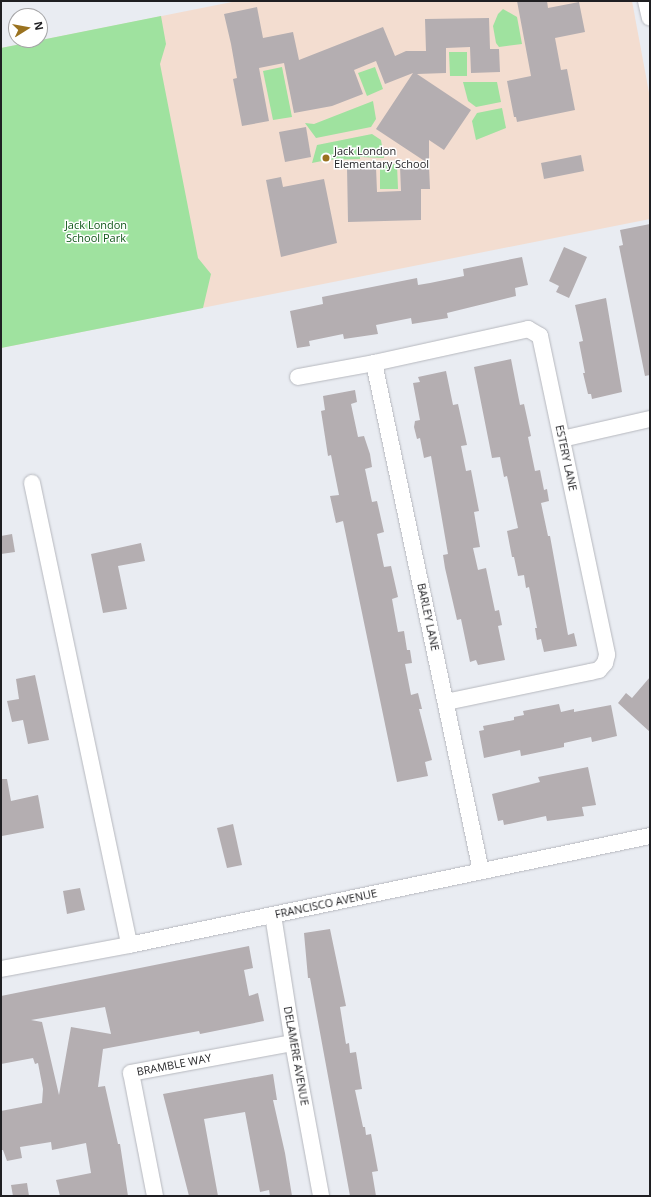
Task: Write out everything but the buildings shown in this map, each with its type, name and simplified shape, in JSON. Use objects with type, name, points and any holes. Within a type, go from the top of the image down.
[{"type":"street","points":[[646,1],[650,18]]},
{"type":"street","name":"ESTERY LANE","points":[[298,378],[374,364],[528,329],[535,331],[540,336],[607,655],[605,663],[599,670],[446,702]]},
{"type":"street","name":"BARLEY LANE","points":[[374,364],[482,871]]},
{"type":"street","points":[[562,438],[650,419]]},
{"type":"street","points":[[32,483],[129,945]]},
{"type":"street","name":"FRANCISCO AVENUE","points":[[1,969],[129,945],[650,836]]},
{"type":"street","name":"DELAMERE AVENUE","points":[[273,915],[293,1043],[321,1196]]},
{"type":"street","name":"BRAMBLE WAY","points":[[155,1196],[131,1073],[293,1043]]},
{"type":"shaded area","name":"Jack London Elementary School","points":[[237,1],[632,1],[650,98],[650,219],[1,348],[1,48],[8,47],[8,48],[48,48],[48,39]]},
{"type":"green space","points":[[503,9],[517,17],[522,44],[499,47],[496,43],[493,26],[498,14]]},
{"type":"green space","name":"Jack London School Park","points":[[161,16],[166,44],[160,64],[198,258],[211,274],[203,308],[1,348],[1,48],[8,47],[8,48],[48,48],[48,39]]},
{"type":"green space","points":[[449,52],[467,52],[467,76],[450,76]]},
{"type":"green space","points":[[282,67],[292,117],[273,120],[263,71]]},
{"type":"green space","points":[[375,67],[383,89],[367,96],[358,73]]},
{"type":"green space","points":[[463,82],[497,82],[501,102],[476,107],[468,101]]},
{"type":"green space","points":[[373,101],[376,119],[371,127],[316,138],[305,123],[314,124]]},
{"type":"green space","points":[[502,108],[506,128],[476,140],[472,121],[477,113]]},
{"type":"green space","points":[[372,134],[381,140],[384,158],[360,157],[360,159],[327,160],[312,163],[317,145]]},
{"type":"green space","points":[[397,164],[398,189],[380,189],[380,165]]},
{"type":"place","name":"Jack London Elementary School","points":[[326,158]]}]
